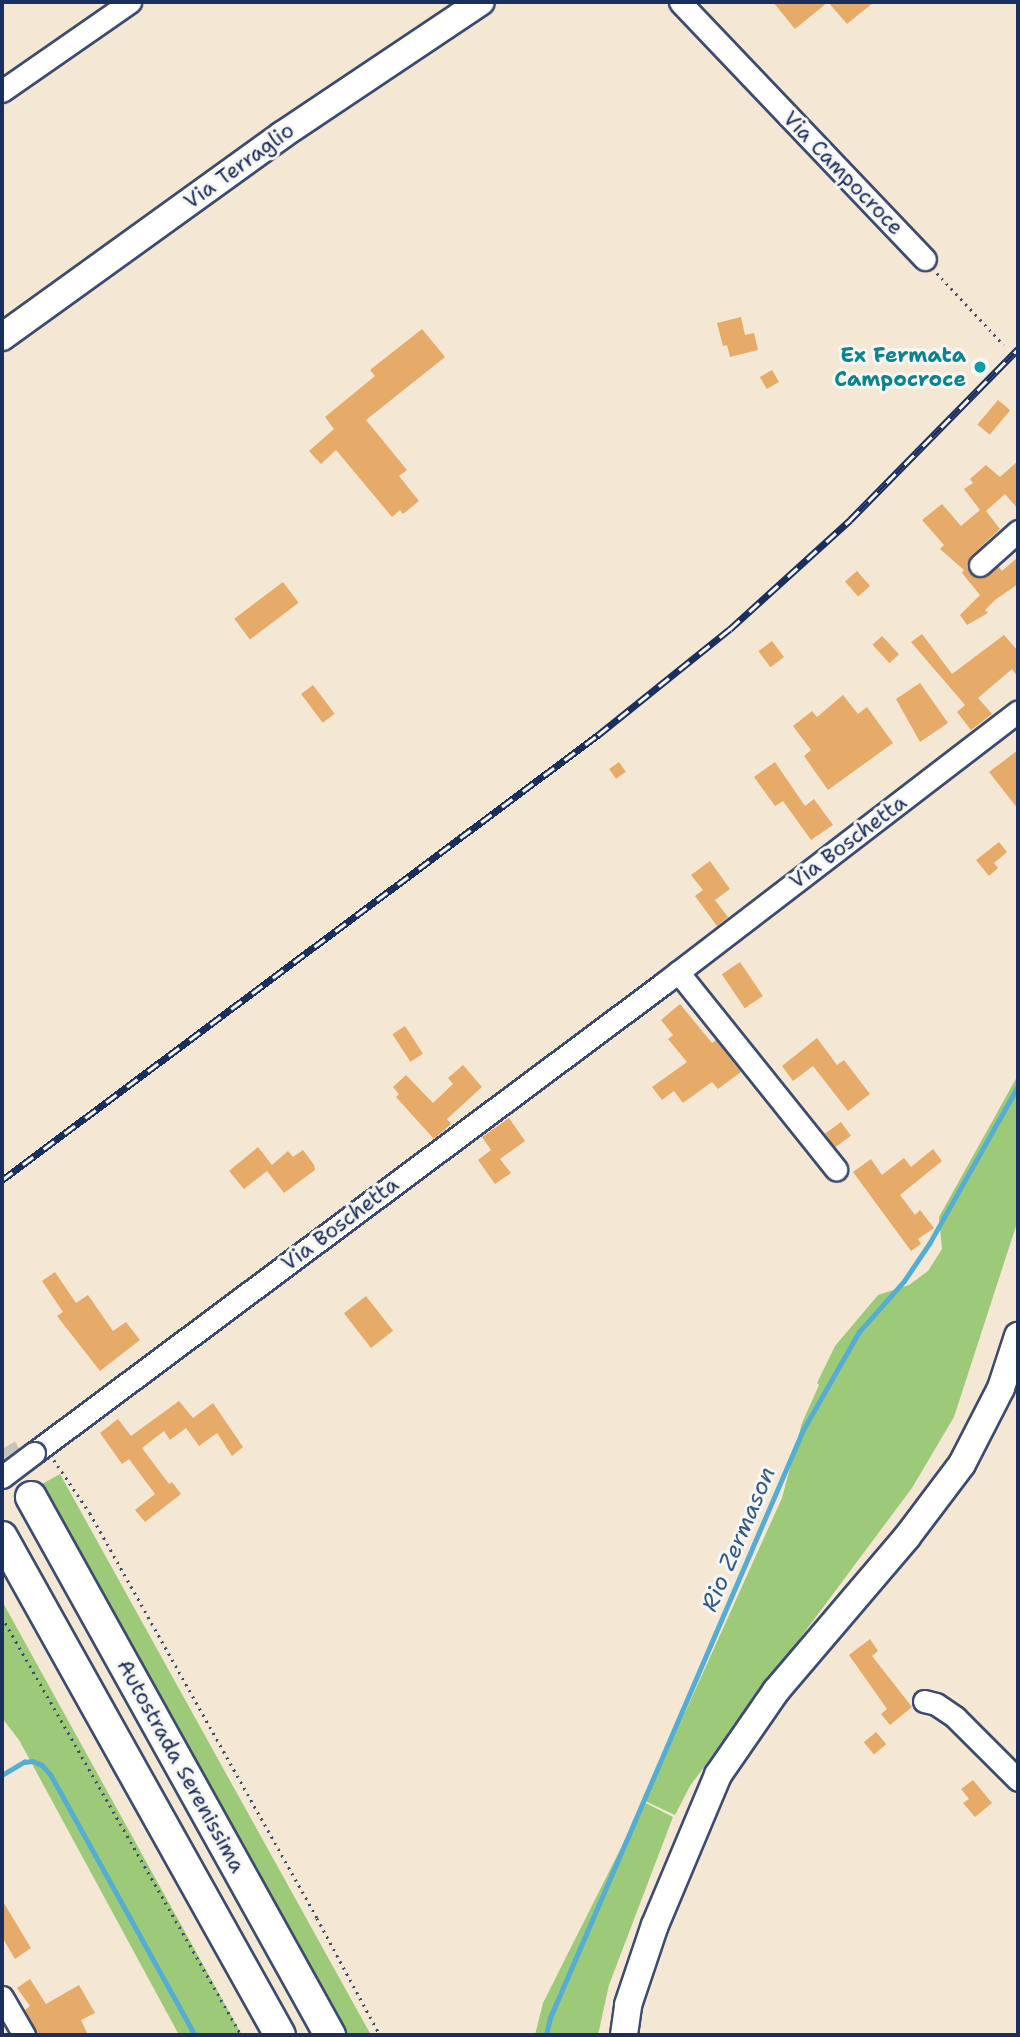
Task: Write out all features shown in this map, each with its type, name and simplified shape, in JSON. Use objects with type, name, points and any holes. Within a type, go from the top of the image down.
[{"type":"highway","name":"Autostrada Serenissima","points":[[31,1497],[330,2035]]},
{"type":"highway","points":[[2,1537],[281,2035]]},
{"type":"main road","name":"Via Terraglio","points":[[2,337],[282,135],[481,2]]},
{"type":"main road","points":[[624,2035],[628,2005],[655,1925],[718,1775],[776,1690],[907,1537],[962,1464],[1001,1388],[1018,1336]]},
{"type":"street","points":[[2,91],[130,2]]},
{"type":"street","name":"Via Campocroce","points":[[680,2],[925,259]]},
{"type":"street","points":[[979,565],[1018,531]]},
{"type":"street","name":"Via Boschetta","points":[[2,1477],[678,972],[1018,711]]},
{"type":"street","points":[[678,972],[836,1168]]},
{"type":"street","points":[[924,1702],[936,1704],[955,1717],[1018,1780]]},
{"type":"street","points":[[2,1997],[24,2035]]},
{"type":"path","points":[[925,259],[1003,345]]},
{"type":"path","points":[[39,1449],[90,1513],[380,2035]]},
{"type":"path","points":[[2,1617],[241,2035]]},
{"type":"green space","points":[[1018,1075],[1018,1220],[954,1417],[912,1488],[690,1786],[675,1815],[645,1801],[782,1498],[802,1423],[835,1346],[878,1295],[909,1285],[928,1271],[942,1249],[939,1217]]},
{"type":"green space","points":[[60,1474],[371,2035],[346,2035],[41,1485]]},
{"type":"green space","points":[[2,1601],[242,2035],[179,2035],[19,1740],[2,1718]]},
{"type":"green space","points":[[644,1802],[673,1817],[609,1985],[598,2035],[535,2035],[543,2003]]},
{"type":"building","points":[[773,2],[828,2],[795,29]]},
{"type":"building","points":[[828,2],[874,2],[847,24]]},
{"type":"building","points":[[741,317],[745,335],[754,333],[758,350],[730,357],[727,345],[723,346],[717,323]]},
{"type":"building","points":[[422,329],[445,357],[366,420],[407,470],[399,476],[419,501],[403,514],[400,510],[392,517],[336,450],[321,464],[309,451],[334,429],[325,417],[375,376],[370,370]]},
{"type":"building","points":[[772,370],[779,382],[767,389],[760,377]]},
{"type":"building","points":[[998,400],[1010,410],[990,435],[977,425]]},
{"type":"building","points":[[1018,461],[1018,509],[1005,494],[986,511],[1000,529],[971,556],[967,567],[971,574],[982,578],[998,566],[1002,571],[1018,557],[1018,584],[995,600],[985,610],[988,613],[967,625],[960,615],[980,595],[962,573],[964,570],[940,549],[944,545],[922,520],[942,504],[961,526],[980,510],[964,489],[973,483],[970,479],[986,465],[1000,477]]},
{"type":"building","points":[[857,571],[870,586],[858,597],[845,581]]},
{"type":"building","points":[[283,582],[299,603],[250,639],[234,619]]},
{"type":"building","points":[[922,634],[952,674],[1004,635],[1018,651],[1018,677],[1012,669],[978,698],[992,714],[971,730],[957,712],[965,705],[911,642]]},
{"type":"building","points":[[882,636],[899,654],[890,663],[872,645]]},
{"type":"building","points":[[772,641],[784,657],[770,667],[758,651]]},
{"type":"building","points":[[920,683],[948,723],[920,742],[896,699]]},
{"type":"building","points":[[313,685],[335,714],[323,723],[301,694]]},
{"type":"building","points":[[843,695],[858,714],[867,707],[893,743],[828,790],[804,756],[811,750],[793,726],[812,711],[817,717]]},
{"type":"building","points":[[1018,750],[1018,809],[989,772]]},
{"type":"building","points":[[619,762],[626,772],[616,779],[609,769]]},
{"type":"building","points":[[775,762],[805,806],[814,799],[833,825],[811,840],[783,801],[775,806],[754,777]]},
{"type":"building","points":[[999,842],[1007,852],[994,863],[998,868],[989,876],[976,860]]},
{"type":"building","points":[[710,861],[730,889],[715,900],[728,917],[717,926],[695,896],[703,890],[691,875]]},
{"type":"building","points":[[740,962],[763,996],[745,1008],[722,974]]},
{"type":"building","points":[[680,1004],[712,1043],[716,1040],[741,1072],[718,1089],[712,1082],[683,1103],[674,1091],[662,1100],[652,1087],[687,1062],[668,1039],[673,1035],[661,1020]]},
{"type":"building","points":[[405,1026],[423,1054],[410,1062],[392,1034]]},
{"type":"building","points":[[817,1038],[837,1065],[844,1060],[870,1094],[848,1111],[813,1066],[793,1081],[782,1066]]},
{"type":"building","points":[[463,1065],[482,1087],[447,1119],[451,1124],[434,1139],[396,1097],[399,1094],[393,1087],[406,1075],[433,1103],[453,1084],[448,1078]]},
{"type":"building","points":[[509,1118],[525,1141],[500,1159],[511,1173],[495,1184],[478,1160],[491,1150],[482,1137]]},
{"type":"building","points":[[841,1122],[851,1136],[835,1148],[825,1134]]},
{"type":"building","points":[[258,1147],[272,1165],[288,1151],[293,1157],[303,1150],[315,1170],[284,1193],[267,1171],[244,1189],[229,1171]]},
{"type":"building","points":[[933,1149],[942,1161],[900,1195],[915,1215],[920,1210],[934,1228],[918,1239],[921,1244],[911,1251],[853,1172],[871,1159],[882,1175],[904,1158],[911,1167]]},
{"type":"building","points":[[55,1272],[76,1303],[88,1295],[113,1331],[126,1322],[140,1340],[100,1371],[57,1316],[63,1312],[42,1281]]},
{"type":"building","points":[[366,1296],[393,1331],[371,1348],[344,1313]]},
{"type":"building","points":[[179,1401],[193,1418],[213,1403],[243,1447],[232,1456],[217,1433],[199,1446],[186,1428],[170,1440],[164,1431],[142,1448],[169,1484],[172,1482],[181,1494],[145,1522],[135,1510],[155,1494],[129,1459],[122,1464],[100,1433],[118,1419],[131,1436]]},
{"type":"building","points":[[870,1639],[878,1651],[872,1656],[912,1707],[890,1725],[881,1714],[887,1709],[849,1655]]},
{"type":"building","points":[[876,1732],[886,1744],[874,1755],[864,1742]]},
{"type":"building","points":[[973,1780],[992,1803],[975,1817],[963,1803],[969,1799],[961,1789]]},
{"type":"building","points":[[2,1900],[31,1948],[15,1959],[2,1937]]},
{"type":"building","points":[[30,1979],[46,2004],[79,1985],[95,2013],[81,2020],[88,2035],[37,2035],[25,2010],[30,2006],[17,1988]]},
{"type":"waterway","name":"Rio Zermason","points":[[546,2035],[550,2018],[803,1430],[859,1332],[904,1281],[929,1244],[1018,1086]]},
{"type":"waterway","points":[[2,1775],[24,1762],[33,1761],[42,1765],[51,1775],[195,2035]]},
{"type":"tunnel","points":[[2,1449],[31,1497]]},
{"type":"railway","points":[[2,1180],[598,735],[730,629],[850,520],[1018,349]]},
{"type":"place","name":"Ex Fermata Campocroce","points":[[980,367]]}]
